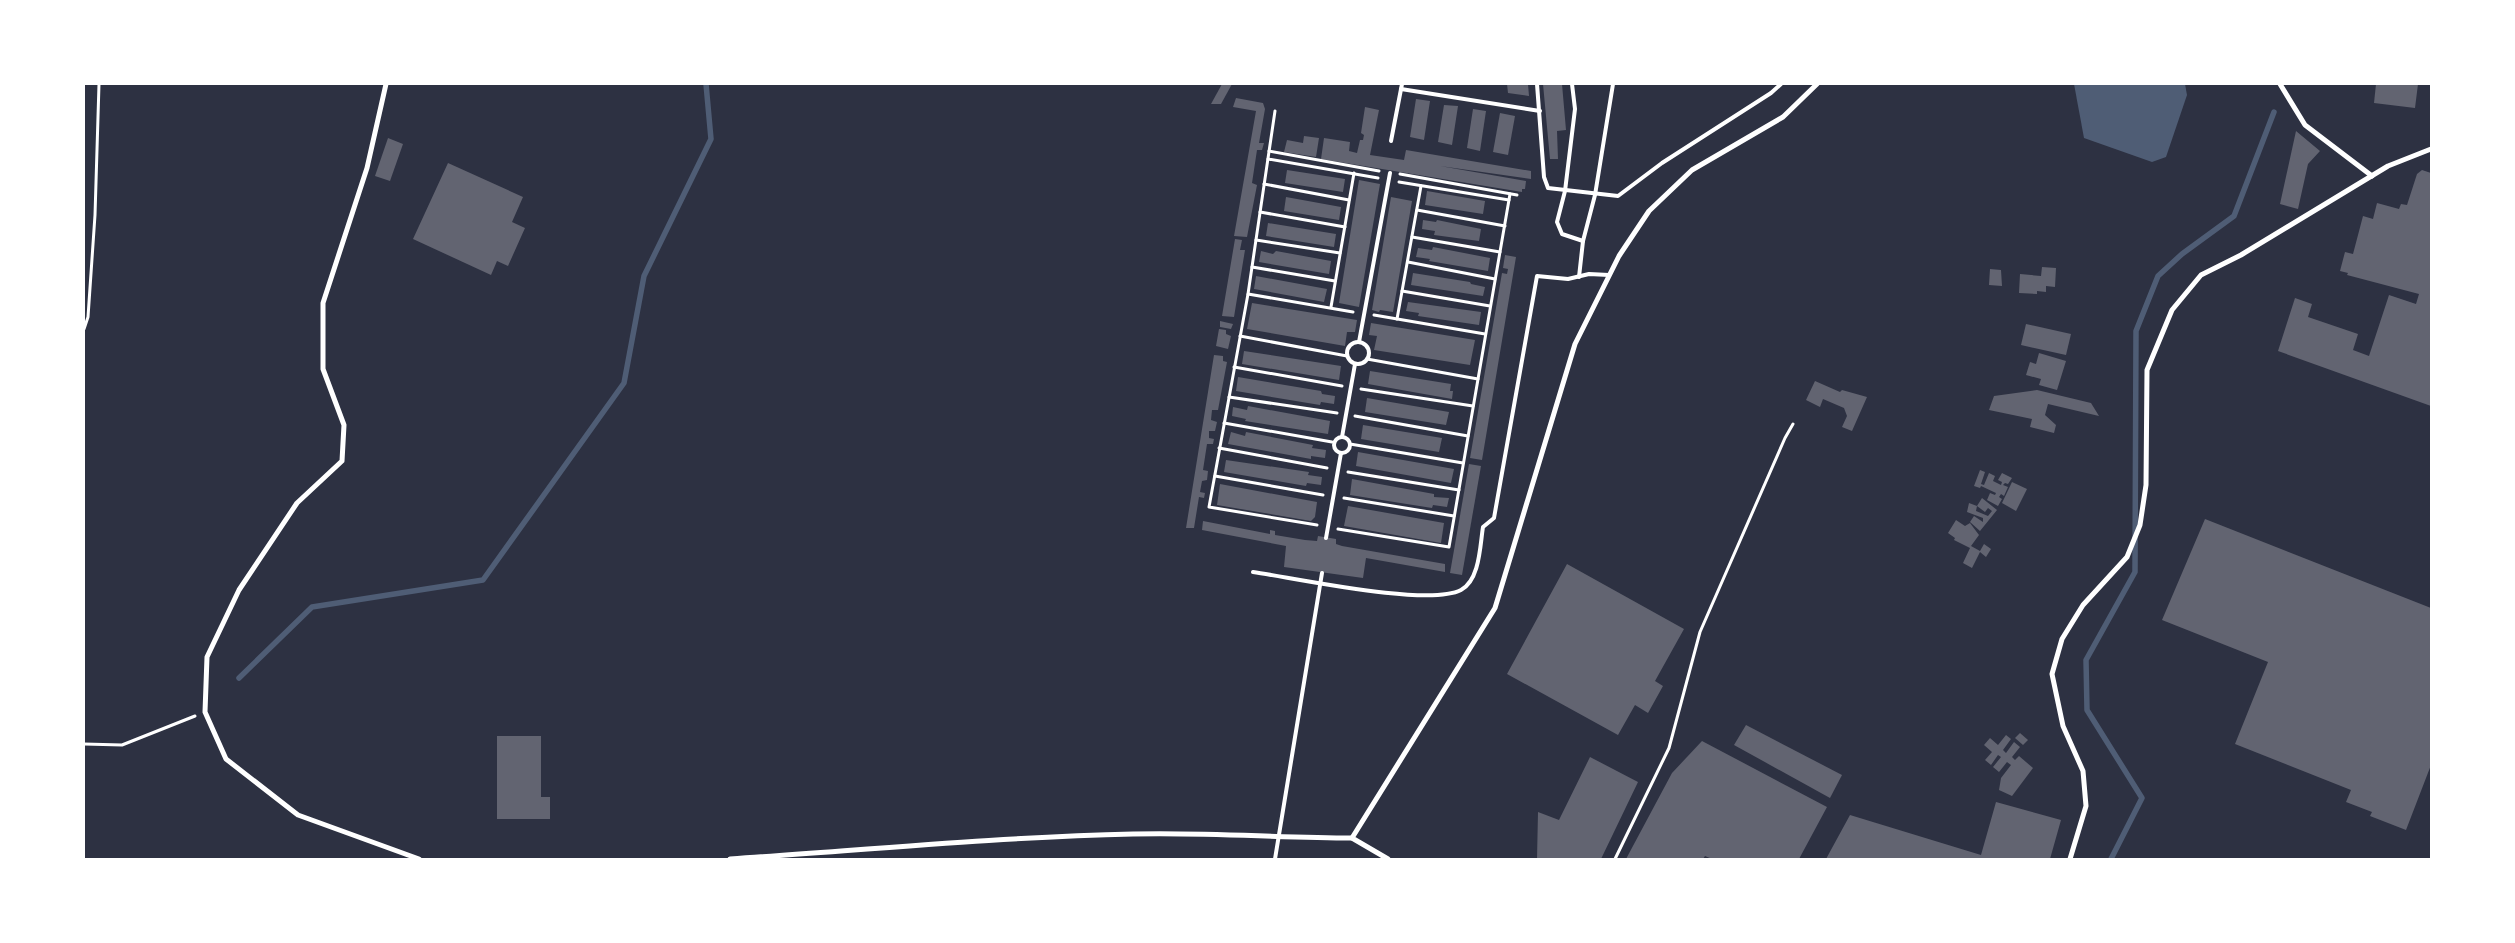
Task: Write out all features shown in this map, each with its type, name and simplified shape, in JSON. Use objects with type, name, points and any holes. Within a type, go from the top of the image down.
[{"type":"street","points":[[386,84],[367,168],[323,303],[323,369],[344,425],[342,461],[297,503],[240,590],[207,657],[205,712],[226,759],[298,815],[419,859]]},
{"type":"street","points":[[1352,838],[1495,608],[1575,344],[1619,256],[1649,211],[1692,170],[1783,118],[1817,84]]},
{"type":"street","points":[[2280,84],[2305,125],[2372,176]]},
{"type":"street","points":[[2070,859],[2086,806],[2083,771],[2063,726],[2052,674],[2062,638],[2083,605],[2127,557],[2140,525],[2146,485],[2147,370],[2172,310],[2201,275],[2241,255],[2388,166],[2431,149]]},
{"type":"street","points":[[730,859],[1034,838],[1217,833],[1278,838],[1352,838],[1388,859]]},
{"type":"lane","points":[[1537,84],[1544,177],[1548,188],[1595,195],[1618,196],[1662,163],[1771,93],[1780,84]]},
{"type":"lane","points":[[1572,84],[1575,109],[1565,191],[1557,222],[1562,234],[1583,241]]},
{"type":"lane","points":[[1579,277],[1583,241],[1595,195],[1613,84]]},
{"type":"lane","points":[[1391,141],[1401,86],[1540,111]]},
{"type":"lane","points":[[1359,342],[1390,173]]},
{"type":"lane","points":[[1253,572],[1389,594],[1439,594],[1462,590],[1474,575],[1483,527],[1494,518],[1537,276],[1568,279],[1609,275]]},
{"type":"lane","points":[[1355,364],[1347,356],[1349,346],[1359,342]]},
{"type":"lane","points":[[1355,364],[1362,363],[1367,359],[1368,348],[1359,342]]},
{"type":"lane","points":[[1341,453],[1335,449],[1334,442],[1342,437],[1355,364]]},
{"type":"lane","points":[[1341,453],[1346,451],[1350,444],[1347,439],[1342,437]]},
{"type":"lane","points":[[1326,538],[1341,453]]},
{"type":"lane","points":[[1275,859],[1322,572]]},
{"type":"path","points":[[84,329],[88,317],[95,215],[99,84]]},
{"type":"path","points":[[1208,507],[1252,267],[1275,111]]},
{"type":"path","points":[[1331,308],[1354,173]]},
{"type":"path","points":[[1264,184],[1349,200]]},
{"type":"path","points":[[1397,319],[1421,186]]},
{"type":"path","points":[[1449,547],[1510,194]]},
{"type":"path","points":[[1417,210],[1505,226]]},
{"type":"path","points":[[1260,212],[1344,227]]},
{"type":"path","points":[[1412,237],[1500,252]]},
{"type":"path","points":[[1256,240],[1340,253]]},
{"type":"path","points":[[1408,262],[1495,279]]},
{"type":"path","points":[[1252,267],[1336,281]]},
{"type":"path","points":[[1402,291],[1490,306]]},
{"type":"path","points":[[1240,336],[1347,356]]},
{"type":"path","points":[[1367,359],[1478,378]]},
{"type":"path","points":[[1224,423],[1334,442]]},
{"type":"path","points":[[1615,859],[1669,748],[1700,632],[1785,438],[1793,424]]},
{"type":"path","points":[[1350,444],[1464,463]]},
{"type":"path","points":[[84,744],[122,745],[205,712]]},
{"type":"water","points":[[2074,84],[2185,84],[2187,95],[2166,157],[2152,162],[2084,138]]},
{"type":"building","points":[[1222,84],[1232,84],[1221,104],[1211,104]]},
{"type":"building","points":[[1507,84],[1528,84],[1529,96],[1508,93]]},
{"type":"building","points":[[1543,84],[1562,84],[1566,130],[1557,131],[1558,159],[1550,159]]},
{"type":"building","points":[[2376,84],[2418,84],[2415,108],[2374,103]]},
{"type":"building","points":[[1236,98],[1263,103],[1265,109],[1259,143],[1264,143],[1262,150],[1257,150],[1252,183],[1257,185],[1247,237],[1234,236],[1256,111],[1233,107]]},
{"type":"building","points":[[1416,99],[1430,101],[1424,140],[1410,137]]},
{"type":"building","points":[[1444,105],[1458,106],[1452,145],[1438,142]]},
{"type":"building","points":[[1365,107],[1379,110],[1370,155],[1404,160],[1406,150],[1531,171],[1531,179],[1440,166],[1526,181],[1525,189],[1522,189],[1522,192],[1321,159],[1324,138],[1350,142],[1349,151],[1357,153],[1360,140],[1363,140],[1364,135],[1361,133]]},
{"type":"building","points":[[1473,109],[1486,111],[1480,151],[1467,148]]},
{"type":"building","points":[[1500,113],[1515,116],[1508,155],[1493,152]]},
{"type":"building","points":[[2296,131],[2320,151],[2308,164],[2298,209],[2280,204]]},
{"type":"building","points":[[1304,136],[1319,138],[1316,157],[1284,152],[1287,140],[1303,143]]},
{"type":"building","points":[[388,138],[403,144],[390,181],[375,176]]},
{"type":"building","points":[[448,163],[523,197],[512,222],[525,228],[508,266],[497,261],[491,275],[413,239]]},
{"type":"building","points":[[1287,170],[1345,179],[1343,192],[1285,183]]},
{"type":"building","points":[[2422,170],[2431,173],[2431,406],[2278,351],[2295,298],[2312,304],[2308,317],[2358,334],[2353,350],[2369,356],[2389,295],[2416,304],[2419,294],[2347,275],[2348,273],[2340,271],[2345,252],[2353,254],[2363,216],[2373,219],[2377,203],[2399,209],[2401,204],[2407,205],[2417,174]]},
{"type":"building","points":[[1359,180],[1380,184],[1359,307],[1339,303]]},
{"type":"building","points":[[1427,191],[1485,201],[1483,214],[1425,205]]},
{"type":"building","points":[[1286,197],[1341,207],[1339,220],[1284,211]]},
{"type":"building","points":[[1391,197],[1412,201],[1393,312],[1380,310],[1379,312],[1372,310]]},
{"type":"building","points":[[1423,220],[1436,222],[1437,220],[1481,229],[1479,241],[1434,235],[1435,231],[1422,229]]},
{"type":"building","points":[[1268,223],[1336,234],[1334,247],[1266,236]]},
{"type":"building","points":[[1235,239],[1242,240],[1240,250],[1245,250],[1234,317],[1222,316]]},
{"type":"building","points":[[1433,247],[1490,258],[1488,271],[1416,257],[1418,248],[1432,250]]},
{"type":"building","points":[[1261,251],[1273,254],[1276,251],[1331,261],[1329,274],[1259,262]]},
{"type":"building","points":[[1505,255],[1516,257],[1482,460],[1470,458],[1502,273],[1507,274],[1508,269],[1503,268]]},
{"type":"building","points":[[2042,267],[2056,268],[2055,287],[2046,286],[2046,292],[2037,291],[2037,294],[2019,293],[2020,274],[2041,276]]},
{"type":"building","points":[[1990,269],[2001,270],[2002,286],[1989,285]]},
{"type":"building","points":[[1413,273],[1470,282],[1471,284],[1485,287],[1483,296],[1411,285]]},
{"type":"building","points":[[1256,276],[1327,289],[1324,302],[1254,289]]},
{"type":"building","points":[[1408,302],[1481,312],[1479,325],[1418,316],[1419,313],[1406,311]]},
{"type":"building","points":[[1252,303],[1357,320],[1355,332],[1347,332],[1345,346],[1247,329]]},
{"type":"building","points":[[1220,321],[1233,324],[1231,329],[1220,327]]},
{"type":"building","points":[[1371,323],[1475,340],[1470,365],[1374,350],[1377,336],[1369,335]]},
{"type":"building","points":[[2026,324],[2071,334],[2066,355],[2021,345]]},
{"type":"building","points":[[1219,329],[1226,330],[1226,334],[1231,336],[1228,349],[1216,346]]},
{"type":"building","points":[[1244,351],[1341,366],[1339,380],[1242,364]]},
{"type":"building","points":[[2039,353],[2066,361],[2057,390],[2039,385],[2041,379],[2026,375],[2030,362],[2036,364]]},
{"type":"building","points":[[1214,355],[1223,356],[1223,361],[1227,362],[1218,410],[1212,410],[1211,420],[1217,422],[1215,431],[1209,431],[1209,438],[1214,439],[1213,444],[1207,444],[1203,470],[1208,471],[1207,480],[1202,481],[1200,492],[1205,493],[1204,498],[1199,497],[1194,528],[1186,528]]},
{"type":"building","points":[[1370,371],[1451,384],[1450,391],[1453,391],[1452,399],[1368,384]]},
{"type":"building","points":[[1238,377],[1321,391],[1322,394],[1335,396],[1334,404],[1321,402],[1320,405],[1236,391]]},
{"type":"building","points":[[1815,381],[1840,392],[1842,390],[1867,397],[1852,431],[1842,427],[1847,416],[1844,408],[1823,399],[1820,407],[1806,400]]},
{"type":"building","points":[[2037,390],[2091,403],[2099,416],[2048,404],[2045,415],[2056,425],[2054,433],[2030,427],[2032,419],[1989,410],[1994,396]]},
{"type":"building","points":[[1367,398],[1449,412],[1446,425],[1365,412]]},
{"type":"building","points":[[1248,406],[1330,421],[1328,434],[1245,421],[1246,419],[1232,416],[1233,407],[1247,410]]},
{"type":"building","points":[[1363,425],[1442,438],[1439,452],[1361,439]]},
{"type":"building","points":[[1231,432],[1245,436],[1246,432],[1313,445],[1312,448],[1326,450],[1325,458],[1311,456],[1311,459],[1228,444]]},
{"type":"building","points":[[1358,452],[1454,469],[1451,483],[1356,466]]},
{"type":"building","points":[[1226,460],[1309,472],[1308,475],[1322,477],[1321,485],[1307,483],[1306,486],[1224,472]]},
{"type":"building","points":[[1469,464],[1481,466],[1462,575],[1450,573]]},
{"type":"building","points":[[1980,470],[1985,472],[1981,484],[1984,485],[1989,473],[1995,476],[1993,481],[2001,485],[2002,482],[1998,480],[2002,473],[2012,478],[2008,484],[2005,483],[2003,485],[2008,487],[2004,496],[2001,494],[1999,497],[2002,499],[1998,506],[1987,500],[1990,493],[1995,495],[1996,493],[1981,486],[1980,488],[1974,486]]},
{"type":"building","points":[[1352,479],[1434,494],[1434,497],[1449,498],[1447,507],[1433,505],[1432,508],[1350,495]]},
{"type":"building","points":[[2012,482],[2027,489],[2016,511],[2002,503]]},
{"type":"building","points":[[1220,484],[1317,502],[1315,517],[1311,521],[1217,505]]},
{"type":"building","points":[[1982,498],[1997,510],[1980,531],[1970,522],[1974,516],[1983,522],[1983,518],[1967,512],[1969,503],[1977,506]],"holes":[[[1977,506],[1985,512],[1988,508],[1992,511],[1988,516],[1976,511]]]},
{"type":"building","points":[[1348,506],[1444,523],[1441,543],[1344,526]]},
{"type":"building","points":[[2205,519],[2431,608],[2431,765],[2406,830],[2370,816],[2372,812],[2346,802],[2351,790],[2235,744],[2268,662],[2162,620]]},
{"type":"building","points":[[1956,520],[1965,526],[1970,523],[1979,535],[1971,546],[1980,551],[1984,544],[1991,549],[1986,557],[1980,552],[1972,568],[1963,563],[1970,548],[1954,540],[1955,538],[1948,533]]},
{"type":"building","points":[[1203,521],[1270,534],[1270,530],[1275,531],[1275,535],[1305,540],[1317,541],[1318,536],[1336,539],[1336,544],[1342,546],[1445,564],[1445,572],[1366,558],[1363,578],[1284,567],[1286,546],[1202,530]]},
{"type":"building","points":[[1567,564],[1684,629],[1655,681],[1663,686],[1648,713],[1635,705],[1618,735],[1507,674]]},
{"type":"building","points":[[1746,725],[1842,775],[1830,798],[1734,745]]},
{"type":"building","points":[[2020,733],[2028,740],[2023,745],[2015,738]]},
{"type":"building","points":[[2006,735],[2011,739],[2003,750],[2006,753],[2014,742],[2020,747],[2012,757],[2015,760],[2019,756],[2033,768],[2012,796],[1999,790],[2001,778],[2011,765],[2007,762],[1999,772],[1993,767],[2001,757],[1998,755],[1991,765],[1985,760],[1992,752],[1984,745],[1990,738],[1998,745]]},
{"type":"building","points":[[497,736],[541,736],[541,797],[550,797],[550,819],[497,819]]},
{"type":"building","points":[[1702,741],[1827,807],[1799,859],[1712,859],[1705,856],[1703,859],[1626,859],[1672,773]]},
{"type":"building","points":[[1590,757],[1638,782],[1601,859],[1537,859],[1538,812],[1559,820]]},
{"type":"building","points":[[1996,802],[2061,820],[2050,859],[1826,859],[1850,815],[1981,855]]},
{"type":"waterway","points":[[239,678],[312,607],[483,580],[624,383],[644,276],[711,139],[706,84]]},
{"type":"waterway","points":[[2111,859],[2142,798],[2087,710],[2086,660],[2135,572],[2136,331],[2158,276],[2182,254],[2234,216],[2274,112]]}]
